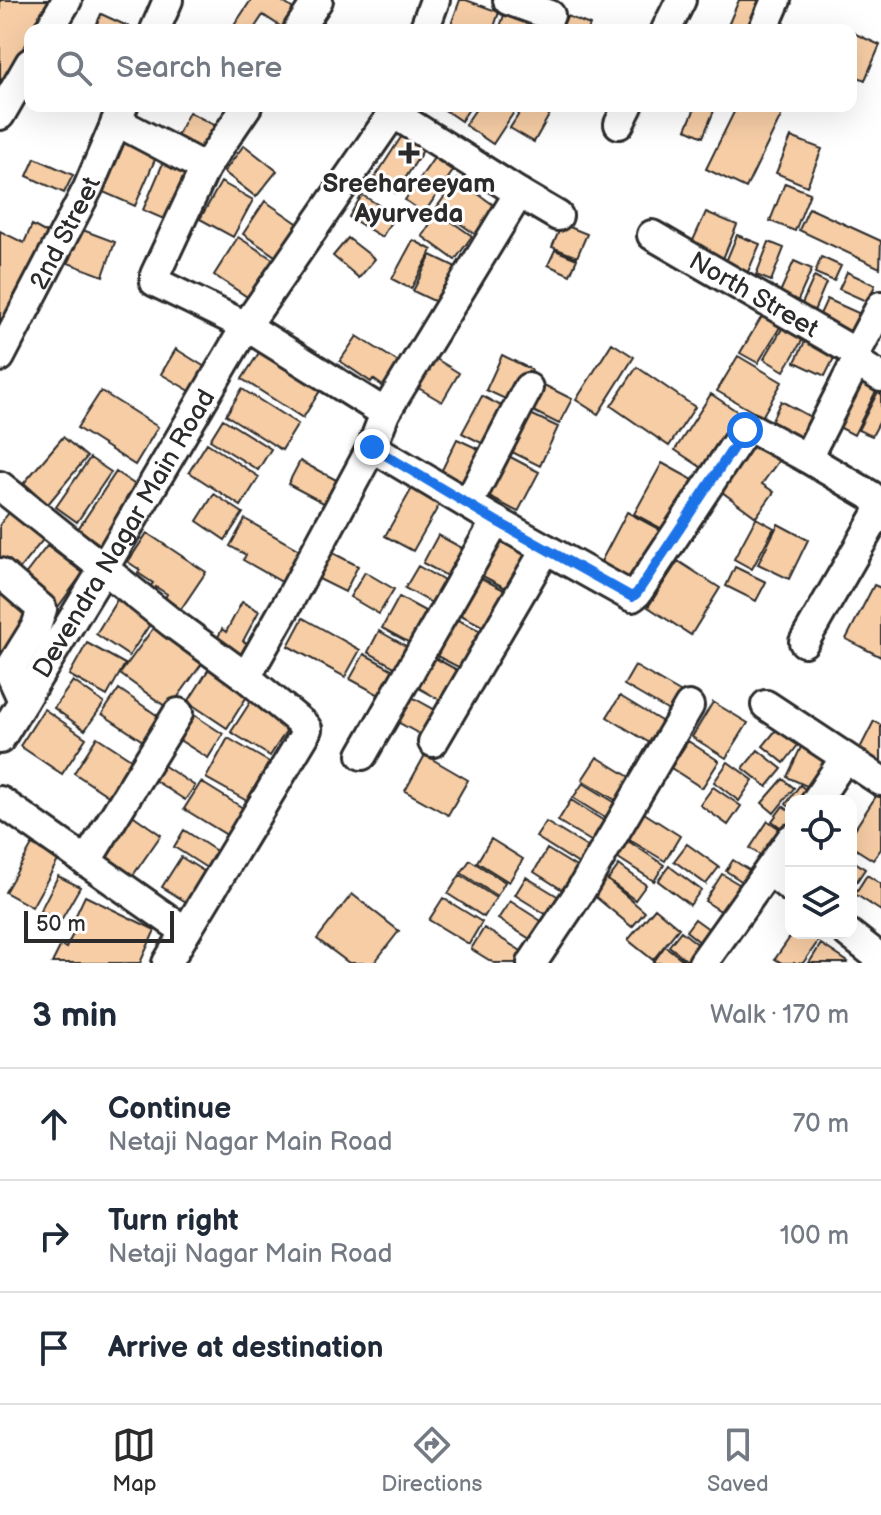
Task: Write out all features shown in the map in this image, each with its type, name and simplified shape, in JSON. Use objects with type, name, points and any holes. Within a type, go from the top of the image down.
[{"type":"street","points":[[53,24],[67,0]]},
{"type":"street","points":[[158,24],[168,0]]},
{"type":"street","points":[[302,24],[318,0]]},
{"type":"street","points":[[426,24],[435,0]]},
{"type":"street","points":[[508,0],[550,15]]},
{"type":"street","points":[[669,24],[681,0]]},
{"type":"street","points":[[766,24],[776,0]]},
{"type":"street","points":[[0,115],[24,73]]},
{"type":"street","points":[[243,112],[205,168],[155,275],[155,282],[246,326],[385,413]]},
{"type":"street","name":"Devendra Nagar Main Road","points":[[0,739],[246,326],[393,112]]},
{"type":"street","points":[[399,112],[558,216]]},
{"type":"street","points":[[120,114],[205,168]]},
{"type":"street","name":"2nd Street","points":[[0,357],[88,188],[120,114]]},
{"type":"street","points":[[246,677],[372,447],[385,413],[519,193]]},
{"type":"street","name":"North Street","points":[[652,235],[856,358],[881,377]]},
{"type":"street","points":[[807,458],[881,306]]},
{"type":"street","points":[[468,504],[528,388]]},
{"type":"street","points":[[372,447],[496,521],[635,596],[745,430],[751,428],[870,495],[878,507],[877,515],[804,642]]},
{"type":"street","points":[[0,486],[304,725],[306,732],[167,963]]},
{"type":"street","points":[[362,755],[496,521]]},
{"type":"street","points":[[440,742],[552,552]]},
{"type":"street","points":[[0,573],[42,609],[36,627],[13,664],[11,675],[23,701]]},
{"type":"street","points":[[766,705],[881,781]]},
{"type":"street","points":[[532,963],[581,890],[689,706]]},
{"type":"street","points":[[86,862],[178,713]]},
{"type":"street","points":[[820,795],[845,758]]},
{"type":"street","points":[[0,801],[185,931]]},
{"type":"street","points":[[703,963],[780,880]]},
{"type":"street","points":[[856,939],[881,959]]},
{"type":"building","points":[[0,0],[51,0],[37,24],[24,24],[24,48],[0,92]]},
{"type":"building","points":[[251,0],[280,0],[302,15],[292,24],[277,24],[263,15],[257,24],[235,24]]},
{"type":"building","points":[[460,0],[499,12],[495,24],[451,24]]},
{"type":"building","points":[[739,0],[767,0],[757,24],[729,24]]},
{"type":"building","points":[[505,12],[541,24],[501,24]]},
{"type":"building","points":[[101,14],[123,24],[97,24]]},
{"type":"building","points":[[567,16],[587,24],[564,24]]},
{"type":"building","points":[[857,35],[880,45],[865,80],[857,77]]},
{"type":"building","points":[[189,112],[216,126],[200,158],[173,143]]},
{"type":"building","points":[[448,112],[467,112],[461,121]]},
{"type":"building","points":[[474,112],[514,112],[493,144],[465,125]]},
{"type":"building","points":[[520,112],[551,112],[534,142],[510,128]]},
{"type":"building","points":[[693,112],[713,112],[703,137],[686,129]]},
{"type":"building","points":[[734,112],[783,112],[746,188],[706,169]]},
{"type":"building","points":[[405,131],[427,144],[396,193],[374,179]]},
{"type":"building","points":[[791,137],[822,149],[807,186],[776,173]]},
{"type":"building","points":[[122,140],[157,155],[135,206],[101,191]]},
{"type":"building","points":[[244,145],[277,171],[256,197],[224,172]]},
{"type":"building","points":[[35,158],[73,175],[64,193],[27,176]]},
{"type":"building","points":[[434,158],[453,171],[424,213],[405,200]]},
{"type":"building","points":[[163,163],[193,175],[173,223],[143,210]]},
{"type":"building","points":[[457,179],[495,206],[475,234],[437,207]]},
{"type":"building","points":[[221,182],[253,200],[233,237],[200,219]]},
{"type":"building","points":[[785,183],[810,193],[795,231],[770,221]]},
{"type":"building","points":[[362,195],[395,215],[382,237],[349,217]]},
{"type":"building","points":[[265,201],[300,225],[278,258],[243,234]]},
{"type":"building","points":[[809,208],[881,241],[880,268],[799,230]]},
{"type":"building","points":[[438,212],[472,236],[455,260],[422,236]]},
{"type":"building","points":[[706,212],[737,225],[722,261],[690,247]]},
{"type":"building","points":[[562,224],[587,234],[577,257],[552,247]]},
{"type":"building","points":[[32,225],[54,237],[0,336],[0,231],[24,243]]},
{"type":"building","points":[[80,229],[115,242],[103,276],[68,263]]},
{"type":"building","points":[[737,235],[760,244],[747,274],[725,264]]},
{"type":"building","points":[[238,237],[274,260],[249,298],[214,275]]},
{"type":"building","points":[[348,238],[375,259],[359,278],[333,256]]},
{"type":"building","points":[[413,240],[432,250],[411,289],[392,279]]},
{"type":"building","points":[[769,242],[784,248],[771,281],[756,275]]},
{"type":"building","points":[[555,250],[577,259],[570,275],[548,265]]},
{"type":"building","points":[[431,255],[456,267],[438,303],[413,291]]},
{"type":"building","points":[[821,257],[841,266],[834,281],[815,273]]},
{"type":"building","points":[[794,261],[812,269],[795,307],[777,299]]},
{"type":"building","points":[[847,272],[875,285],[868,302],[839,289]]},
{"type":"building","points":[[814,277],[826,283],[814,311],[801,306]]},
{"type":"building","points":[[827,299],[865,316],[854,340],[816,323]]},
{"type":"building","points":[[767,308],[785,319],[758,363],[740,353]]},
{"type":"building","points":[[789,317],[809,329],[784,371],[764,359]]},
{"type":"building","points":[[809,333],[839,348],[825,376],[795,362]]},
{"type":"building","points":[[357,336],[403,365],[387,389],[340,361]]},
{"type":"building","points":[[612,343],[634,357],[598,414],[576,400]]},
{"type":"building","points":[[262,348],[323,386],[303,418],[242,379]]},
{"type":"building","points":[[176,349],[205,367],[190,391],[161,374]]},
{"type":"building","points":[[502,355],[532,370],[516,404],[486,390]]},
{"type":"building","points":[[738,356],[782,382],[762,417],[717,391]]},
{"type":"building","points":[[433,357],[459,373],[442,402],[415,386]]},
{"type":"building","points":[[637,367],[695,407],[669,446],[611,406]]},
{"type":"building","points":[[863,379],[878,387],[854,435],[839,427]]},
{"type":"building","points":[[538,382],[572,399],[559,424],[525,407]]},
{"type":"building","points":[[881,386],[881,419],[872,436],[858,430]]},
{"type":"building","points":[[242,389],[298,424],[282,450],[226,415]]},
{"type":"building","points":[[101,391],[158,427],[135,465],[77,428]]},
{"type":"building","points":[[711,394],[744,416],[707,471],[675,450]]},
{"type":"building","points":[[482,396],[511,411],[491,448],[462,433]]},
{"type":"building","points":[[781,401],[818,421],[805,447],[768,428]]},
{"type":"building","points":[[520,409],[558,427],[540,466],[502,447]]},
{"type":"building","points":[[223,419],[271,449],[258,470],[210,440]]},
{"type":"building","points":[[63,437],[87,457],[48,504],[24,483]]},
{"type":"building","points":[[457,439],[489,454],[473,487],[441,472]]},
{"type":"building","points":[[753,442],[779,460],[762,484],[774,492],[756,517],[718,489]]},
{"type":"building","points":[[207,443],[259,477],[241,506],[189,472]]},
{"type":"building","points":[[499,451],[539,472],[518,512],[478,491]]},
{"type":"building","points":[[90,458],[111,472],[77,522],[56,507]]},
{"type":"building","points":[[300,461],[344,484],[331,507],[288,484]]},
{"type":"building","points":[[662,463],[693,480],[666,531],[634,514]]},
{"type":"building","points":[[116,472],[140,488],[101,545],[78,529]]},
{"type":"building","points":[[415,483],[443,498],[413,551],[385,536]]},
{"type":"building","points":[[214,494],[243,513],[225,540],[197,521]]},
{"type":"building","points":[[12,509],[46,536],[12,578],[0,568],[0,524]]},
{"type":"building","points":[[627,512],[666,533],[636,590],[597,569]]},
{"type":"building","points":[[756,518],[774,528],[752,569],[734,559]]},
{"type":"building","points":[[245,519],[306,554],[289,586],[243,560],[246,555],[230,546]]},
{"type":"building","points":[[778,524],[808,540],[789,579],[758,564]]},
{"type":"building","points":[[147,533],[206,572],[181,609],[165,598],[167,594],[156,587],[154,591],[149,588],[153,583],[128,562]]},
{"type":"building","points":[[438,535],[473,554],[458,582],[423,563]]},
{"type":"building","points":[[496,541],[530,554],[513,592],[477,573]]},
{"type":"building","points":[[47,546],[83,573],[55,611],[18,584]]},
{"type":"building","points":[[331,552],[358,566],[345,592],[317,578]]},
{"type":"building","points":[[678,561],[720,588],[691,635],[648,607]]},
{"type":"building","points":[[418,566],[453,586],[441,608],[405,588]]},
{"type":"building","points":[[735,567],[766,582],[756,601],[726,586]]},
{"type":"building","points":[[365,572],[394,589],[379,614],[350,597]]},
{"type":"building","points":[[477,576],[508,592],[488,629],[457,613]]},
{"type":"building","points":[[0,583],[41,614],[0,676]]},
{"type":"building","points":[[874,585],[881,588],[881,657],[846,639]]},
{"type":"building","points":[[120,595],[154,618],[129,656],[96,634]]},
{"type":"building","points":[[399,597],[436,617],[419,648],[382,628]]},
{"type":"building","points":[[242,602],[259,611],[243,641],[247,643],[240,656],[215,643],[222,629],[226,632]]},
{"type":"building","points":[[303,618],[360,650],[345,677],[288,646]]},
{"type":"building","points":[[456,619],[485,633],[466,671],[437,656]]},
{"type":"building","points":[[157,623],[206,658],[169,709],[120,674]]},
{"type":"building","points":[[379,631],[418,653],[407,674],[368,652]]},
{"type":"building","points":[[87,643],[125,664],[107,696],[69,675]]},
{"type":"building","points":[[364,654],[397,672],[383,697],[350,679]]},
{"type":"building","points":[[435,658],[459,671],[442,701],[419,688]]},
{"type":"building","points":[[212,664],[251,690],[227,728],[188,702]]},
{"type":"building","points":[[635,666],[685,695],[674,714],[624,685]]},
{"type":"building","points":[[73,681],[104,703],[85,730],[54,708]]},
{"type":"building","points":[[119,689],[168,723],[152,747],[102,714]]},
{"type":"building","points":[[410,696],[437,711],[423,736],[396,721]]},
{"type":"building","points":[[620,696],[666,724],[653,745],[607,717]]},
{"type":"building","points":[[251,701],[290,725],[270,756],[231,732]]},
{"type":"building","points":[[713,702],[748,723],[726,758],[692,737]]},
{"type":"building","points":[[44,709],[86,738],[62,774],[20,746]]},
{"type":"building","points":[[188,711],[223,734],[208,758],[173,736]]},
{"type":"building","points":[[874,721],[881,725],[881,773],[854,760]]},
{"type":"building","points":[[777,729],[798,745],[784,763],[763,746]]},
{"type":"building","points":[[97,737],[134,761],[110,797],[74,773]]},
{"type":"building","points":[[228,738],[269,762],[247,801],[206,778]]},
{"type":"building","points":[[688,741],[719,761],[702,788],[671,768]]},
{"type":"building","points":[[801,747],[825,759],[811,788],[787,777]]},
{"type":"building","points":[[758,750],[782,769],[767,787],[743,768]]},
{"type":"building","points":[[425,755],[468,780],[448,815],[405,791]]},
{"type":"building","points":[[597,757],[636,781],[622,804],[582,780]]},
{"type":"building","points":[[728,762],[753,780],[739,801],[714,782]]},
{"type":"building","points":[[160,763],[195,786],[185,800],[151,778]]},
{"type":"building","points":[[783,779],[794,788],[785,795],[774,813],[762,803]]},
{"type":"building","points":[[201,782],[243,808],[227,835],[184,809]]},
{"type":"building","points":[[583,783],[619,805],[610,821],[573,798]]},
{"type":"building","points":[[800,785],[813,795],[793,795]]},
{"type":"building","points":[[713,787],[741,806],[728,825],[700,805]]},
{"type":"building","points":[[878,793],[881,795],[881,849],[873,860],[857,850],[857,826]]},
{"type":"building","points":[[571,800],[612,826],[599,846],[558,821]]},
{"type":"building","points":[[783,806],[785,808],[785,831],[772,821]]},
{"type":"building","points":[[644,813],[680,836],[665,861],[628,839]]},
{"type":"building","points":[[131,814],[161,835],[129,881],[99,860]]},
{"type":"building","points":[[768,821],[785,832],[767,860],[750,848]]},
{"type":"building","points":[[546,822],[597,853],[587,869],[536,837]]},
{"type":"building","points":[[184,830],[221,854],[210,870],[174,847]]},
{"type":"building","points":[[491,839],[523,859],[509,882],[477,862]]},
{"type":"building","points":[[625,839],[664,865],[654,881],[615,856]]},
{"type":"building","points":[[687,844],[719,867],[706,884],[674,861]]},
{"type":"building","points":[[32,845],[59,859],[32,907],[5,892]]},
{"type":"building","points":[[547,849],[583,871],[569,894],[534,872]]},
{"type":"building","points":[[181,857],[205,872],[186,902],[162,887]]},
{"type":"building","points":[[470,860],[505,882],[497,896],[461,873]]},
{"type":"building","points":[[733,860],[757,875],[749,886],[726,871]]},
{"type":"building","points":[[857,863],[865,869],[857,881]]},
{"type":"building","points":[[619,865],[646,885],[635,900],[608,880]]},
{"type":"building","points":[[669,866],[701,890],[690,905],[658,881]]},
{"type":"building","points":[[722,874],[747,889],[730,917],[705,901]]},
{"type":"building","points":[[460,875],[496,898],[484,917],[448,894]]},
{"type":"building","points":[[867,875],[881,884],[881,911],[857,895]]},
{"type":"building","points":[[58,876],[80,887],[60,922],[40,911]]},
{"type":"building","points":[[526,877],[564,900],[552,918],[515,895]]},
{"type":"building","points":[[604,877],[645,912],[632,927],[591,893]]},
{"type":"building","points":[[352,894],[399,931],[374,963],[349,963],[317,939]]},
{"type":"building","points":[[85,896],[155,930],[140,963],[52,963],[61,945],[66,948],[80,920],[75,917]]},
{"type":"building","points":[[443,898],[482,922],[469,944],[429,920]]},
{"type":"building","points":[[510,901],[546,924],[535,942],[498,919]]},
{"type":"building","points":[[655,908],[679,928],[653,960],[628,940]]},
{"type":"building","points":[[695,919],[717,935],[707,948],[686,931]]},
{"type":"building","points":[[484,928],[523,952],[516,963],[494,963],[471,949]]},
{"type":"building","points":[[681,931],[709,953],[690,963],[669,946]]},
{"type":"building","points":[[789,939],[819,940],[803,963],[782,963],[775,959]]},
{"type":"building","points":[[821,944],[848,962],[809,963]]},
{"type":"building","points":[[665,946],[687,963],[653,963]]},
{"type":"place","name":"Sreehareeyam Ayurveda","points":[[409,153]]},
{"type":"route","points":[[372,447],[632,597],[745,430]]}]
